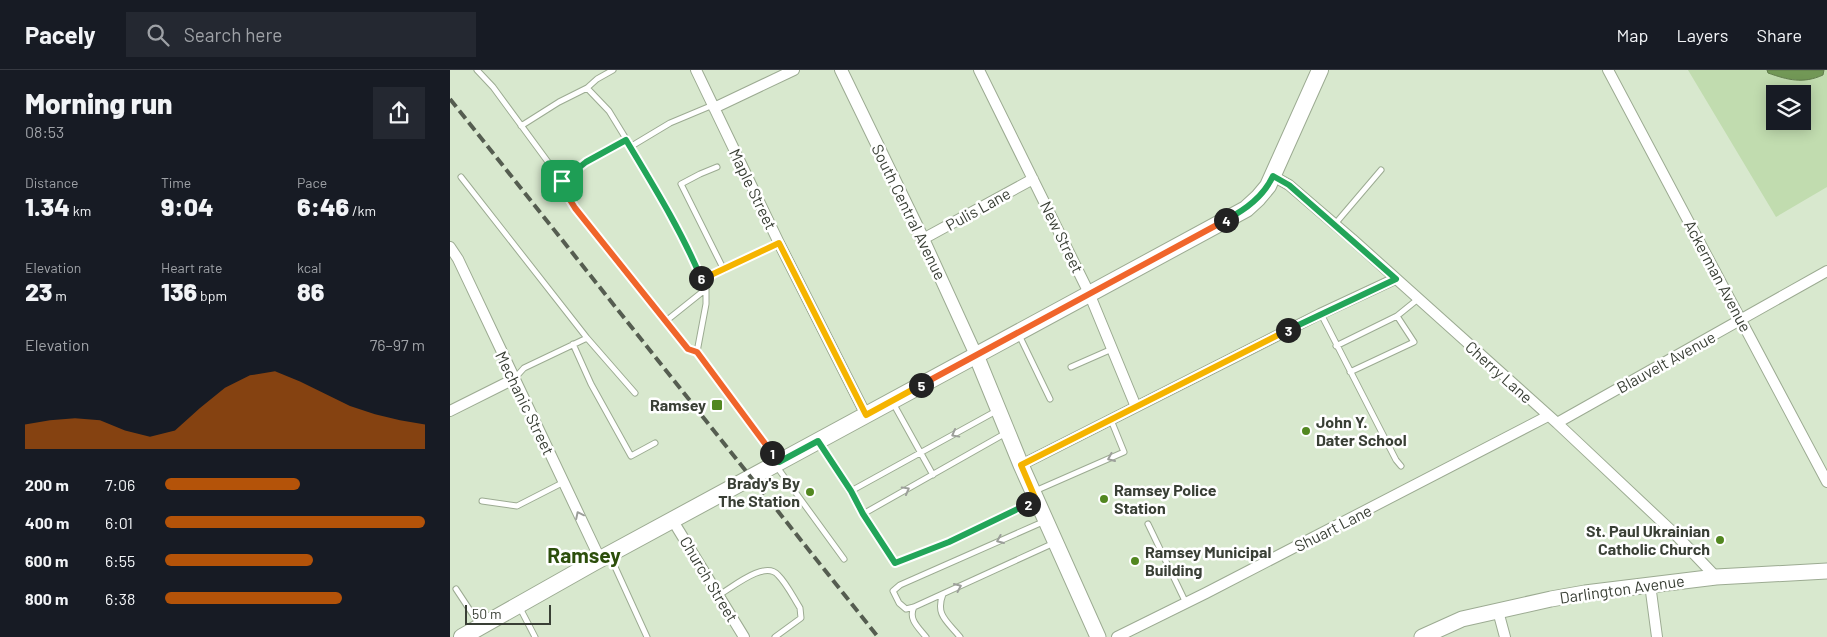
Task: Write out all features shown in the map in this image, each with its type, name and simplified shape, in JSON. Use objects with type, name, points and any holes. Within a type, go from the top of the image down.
[{"type":"main road","points":[[462,637],[479,632],[519,605],[605,556],[673,521],[1246,209],[1258,198],[1271,181],[1320,70]]},
{"type":"main road","points":[[976,355],[1034,496],[1098,637]]},
{"type":"main road","name":"Darlington Avenue","points":[[1422,637],[1462,619],[1551,599],[1650,584],[1716,577],[1827,571]]},
{"type":"street","name":"Maple Street","points":[[696,70],[779,243],[866,415]]},
{"type":"street","points":[[714,107],[794,70]]},
{"type":"street","name":"South Central Avenue","points":[[841,70],[923,239],[976,355]]},
{"type":"street","name":"New Street","points":[[980,70],[1089,293],[1136,407]]},
{"type":"street","name":"Ackerman Avenue","points":[[1608,70],[1827,482]]},
{"type":"street","name":"Pulis Lane","points":[[923,239],[1033,178]]},
{"type":"street","name":"Cherry Lane","points":[[1271,181],[1289,185],[1335,224],[1557,424],[1676,535],[1716,577]]},
{"type":"street","name":"Mechanic Street","points":[[450,247],[458,260],[564,482],[605,556]]},
{"type":"street","name":"Blauvelt Avenue","points":[[1557,424],[1827,271]]},
{"type":"street","points":[[1021,465],[1320,314],[1396,279]]},
{"type":"street","points":[[450,411],[514,379]]},
{"type":"street","name":"Shuart Lane","points":[[1117,637],[1420,484],[1548,416]]},
{"type":"street","name":"Church Street","points":[[673,521],[744,637]]},
{"type":"street","points":[[1650,584],[1657,637]]},
{"type":"street","points":[[1498,611],[1505,637]]},
{"type":"lane","points":[[478,70],[493,87],[562,181],[562,187],[575,208],[688,349],[697,352],[844,559]]},
{"type":"lane","points":[[521,126],[559,102],[587,88],[597,79],[613,70]]},
{"type":"lane","points":[[587,88],[609,111],[650,178],[691,255],[706,289],[706,304],[697,352]]},
{"type":"lane","points":[[630,147],[670,123],[714,107]]},
{"type":"lane","points":[[562,181],[586,162],[626,140]]},
{"type":"lane","points":[[717,167],[681,184],[724,270]]},
{"type":"lane","points":[[1335,224],[1381,170]]},
{"type":"lane","points":[[461,177],[587,338],[635,393]]},
{"type":"lane","points":[[703,283],[713,274],[779,243]]},
{"type":"lane","points":[[666,321],[706,289]]},
{"type":"lane","points":[[1336,346],[1397,316],[1418,299]]},
{"type":"lane","points":[[1320,314],[1396,460],[1401,466]]},
{"type":"lane","points":[[1350,372],[1414,342],[1397,316]]},
{"type":"lane","points":[[1018,332],[1050,399]]},
{"type":"lane","points":[[514,379],[524,368],[587,338]]},
{"type":"lane","points":[[573,344],[591,384],[632,456],[655,444]]},
{"type":"lane","points":[[1072,367],[1112,349]]},
{"type":"lane","points":[[892,401],[933,475]]},
{"type":"lane","points":[[851,491],[998,410]]},
{"type":"lane","points":[[818,441],[895,563],[949,542],[1034,496],[1124,452],[1110,420]]},
{"type":"lane","points":[[863,514],[1007,432]]},
{"type":"lane","points":[[482,501],[517,506],[564,482]]},
{"type":"lane","points":[[1045,521],[900,585],[893,591],[899,603],[906,608],[914,607],[1055,543]]},
{"type":"lane","points":[[1148,524],[1186,603]]},
{"type":"lane","points":[[605,556],[647,637]]},
{"type":"lane","points":[[719,595],[762,569],[771,569],[778,573],[802,613],[801,618],[775,637]]},
{"type":"lane","points":[[456,589],[479,632]]},
{"type":"lane","points":[[943,594],[940,603],[941,614],[960,637]]},
{"type":"lane","points":[[519,605],[535,637]]},
{"type":"lane","points":[[914,607],[911,613],[912,619],[926,637]]},
{"type":"shaded area","points":[[1688,70],[1767,70],[1768,73],[1823,76],[1824,70],[1827,70],[1827,187],[1776,217]]},
{"type":"shaded area","points":[[1767,70],[1824,70],[1823,75],[1816,78],[1796,80],[1782,78],[1768,73]]},
{"type":"railway","points":[[450,99],[878,637]]},
{"type":"place","name":"Ramsey","points":[[717,405]]},
{"type":"place","name":"John Y. Dater School","points":[[1306,431]]},
{"type":"place","name":"Brady's By The Station","points":[[810,492]]},
{"type":"place","name":"Ramsey Police Station","points":[[1104,499]]},
{"type":"place","name":"St. Paul Ukrainian Catholic Church","points":[[1720,540]]},
{"type":"place","name":"Ramsey Municipal Building","points":[[1135,561]]},
{"type":"district","name":"Ramsey","points":[[584,556]]},
{"type":"route","points":[[626,140],[650,178],[691,255],[703,283],[713,274],[779,243],[866,415],[1246,209],[1268,186],[1273,176],[1289,185],[1396,279],[1320,314],[1021,465],[1036,500],[949,542],[895,563],[818,441],[779,462],[697,352],[688,349],[575,208],[562,187],[562,181],[586,162],[626,140]]}]
